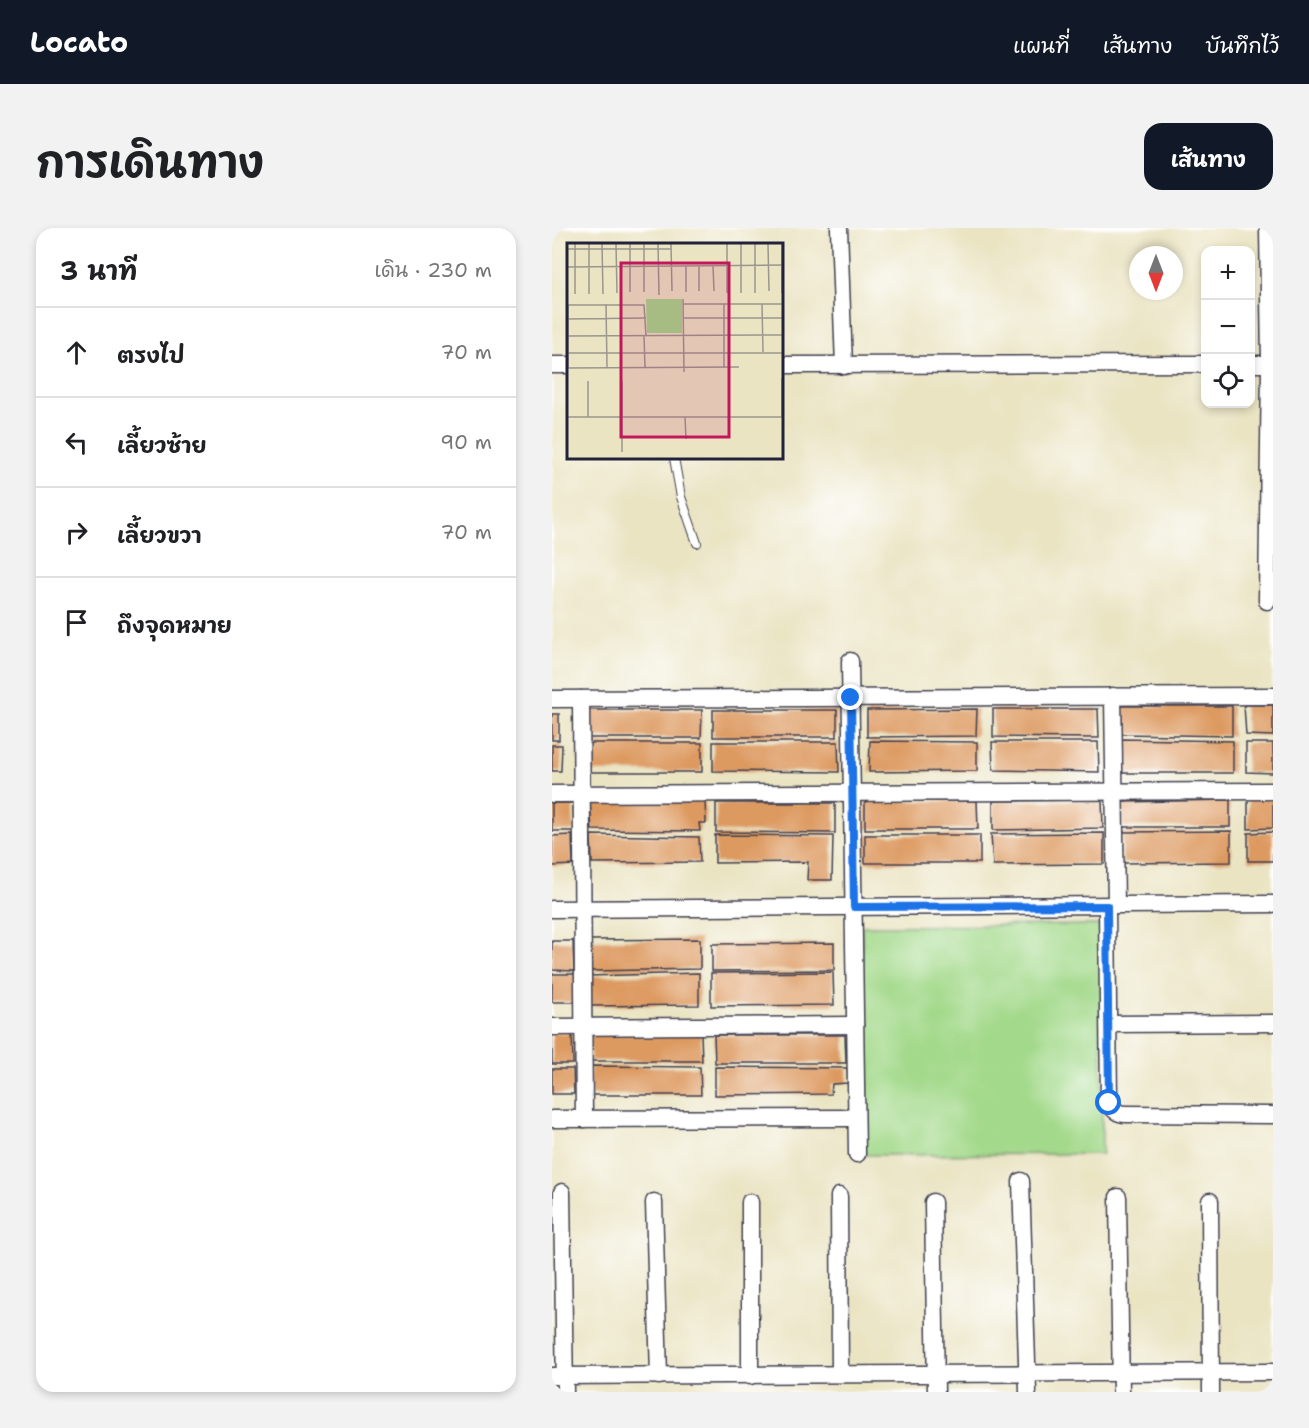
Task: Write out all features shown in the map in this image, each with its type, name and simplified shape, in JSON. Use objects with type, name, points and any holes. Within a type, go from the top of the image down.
[{"type":"street","points":[[839,228],[844,366]]},
{"type":"street","points":[[1268,228],[1272,364],[1268,601]]},
{"type":"street","points":[[783,365],[1201,364]]},
{"type":"street","points":[[1255,364],[1272,364]]},
{"type":"street","points":[[850,661],[857,1154]]},
{"type":"street","points":[[1113,696],[1115,791],[1109,1103],[1119,1114],[1273,1115]]},
{"type":"street","points":[[552,699],[1273,696]]},
{"type":"street","points":[[581,699],[584,1119]]},
{"type":"street","points":[[552,794],[1273,790]]},
{"type":"street","points":[[552,909],[1273,904]]},
{"type":"street","points":[[1109,1024],[1273,1023]]},
{"type":"street","points":[[552,1027],[855,1025]]},
{"type":"street","points":[[552,1119],[856,1118]]},
{"type":"street","points":[[1021,1181],[1028,1392]]},
{"type":"street","points":[[562,1192],[561,1381],[659,1376],[840,1373],[1273,1372]]},
{"type":"street","points":[[838,1196],[840,1373]]},
{"type":"street","points":[[1118,1197],[1121,1392]]},
{"type":"street","points":[[1210,1201],[1211,1392]]},
{"type":"street","points":[[654,1203],[659,1376]]},
{"type":"street","points":[[750,1203],[750,1376]]},
{"type":"street","points":[[933,1203],[936,1392]]},
{"type":"lane","points":[[674,459],[681,497],[697,543]]},
{"type":"green space","points":[[1101,925],[1102,1154],[864,1155],[862,926]]},
{"type":"building","points":[[1244,705],[1273,705],[1273,736],[1246,735]]},
{"type":"building","points":[[1121,706],[1232,706],[1232,736],[1122,734]]},
{"type":"building","points":[[977,709],[976,736],[867,737],[867,710]]},
{"type":"building","points":[[993,709],[1098,709],[1099,738],[993,737]]},
{"type":"building","points":[[588,710],[702,710],[701,738],[589,738]]},
{"type":"building","points":[[713,710],[837,710],[837,737],[713,737]]},
{"type":"building","points":[[552,714],[559,714],[559,740],[552,740]]},
{"type":"building","points":[[1121,739],[1233,741],[1233,773],[1121,773]]},
{"type":"building","points":[[870,741],[977,742],[977,771],[869,772]]},
{"type":"building","points":[[713,742],[838,742],[839,772],[713,771]]},
{"type":"building","points":[[992,742],[1098,742],[1099,772],[993,770]]},
{"type":"building","points":[[588,743],[702,743],[702,772],[588,772]]},
{"type":"building","points":[[1246,743],[1273,743],[1273,773],[1246,772]]},
{"type":"building","points":[[552,745],[562,745],[561,771],[552,771]]},
{"type":"building","points":[[1248,799],[1273,799],[1273,828],[1248,829]]},
{"type":"building","points":[[590,800],[705,801],[706,823],[699,823],[700,831],[592,830]]},
{"type":"building","points":[[1102,800],[1103,828],[993,830],[993,801]]},
{"type":"building","points":[[1230,800],[1230,827],[1123,827],[1122,802]]},
{"type":"building","points":[[865,801],[977,801],[978,829],[865,829]]},
{"type":"building","points":[[552,803],[573,803],[574,831],[552,831]]},
{"type":"building","points":[[716,803],[835,803],[835,833],[716,832]]},
{"type":"building","points":[[1231,831],[1231,862],[1122,863],[1122,832]]},
{"type":"building","points":[[1273,832],[1273,861],[1248,861],[1248,833]]},
{"type":"building","points":[[1104,833],[1104,864],[993,865],[991,834]]},
{"type":"building","points":[[572,835],[573,865],[552,866],[552,836]]},
{"type":"building","points":[[591,835],[699,837],[700,862],[592,863]]},
{"type":"building","points":[[715,835],[833,836],[832,880],[807,880],[808,862],[715,863]]},
{"type":"building","points":[[865,835],[980,835],[980,863],[865,863]]},
{"type":"building","points":[[700,939],[700,969],[589,971],[590,940]]},
{"type":"building","points":[[552,941],[573,941],[574,971],[552,970]]},
{"type":"building","points":[[834,943],[834,970],[712,971],[712,944]]},
{"type":"building","points":[[833,972],[834,1005],[711,1006],[711,973]]},
{"type":"building","points":[[699,973],[699,1005],[589,1006],[588,976]]},
{"type":"building","points":[[552,974],[576,974],[576,1002],[552,1002]]},
{"type":"building","points":[[552,1033],[572,1033],[573,1064],[552,1064]]},
{"type":"building","points":[[701,1033],[702,1061],[590,1061],[590,1034]]},
{"type":"building","points":[[714,1035],[845,1035],[846,1063],[715,1063]]},
{"type":"building","points":[[590,1066],[700,1067],[701,1095],[590,1095]]},
{"type":"building","points":[[715,1067],[847,1068],[848,1083],[832,1084],[831,1094],[715,1095]]},
{"type":"building","points":[[552,1069],[573,1069],[574,1094],[552,1094]]},
{"type":"route","points":[[851,698],[854,907],[1107,906],[1109,1103]]}]
